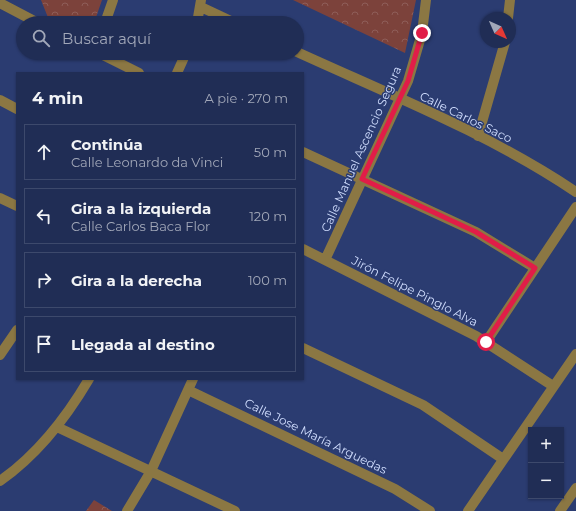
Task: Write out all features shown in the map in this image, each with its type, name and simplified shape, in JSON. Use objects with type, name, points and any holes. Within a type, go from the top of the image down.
[{"type":"street","points":[[107,16],[113,0]]},
{"type":"street","name":"Calle Manuel Ascencio Segura","points":[[325,260],[400,100],[416,57],[422,33],[426,0]]},
{"type":"street","points":[[509,12],[510,0]]},
{"type":"street","points":[[0,3],[25,16]]},
{"type":"street","points":[[198,16],[201,4],[222,16]]},
{"type":"street","points":[[478,136],[503,48]]},
{"type":"street","name":"Calle Carlos Saco","points":[[304,55],[478,136],[541,169],[576,192]]},
{"type":"street","points":[[113,60],[137,72]]},
{"type":"street","points":[[177,72],[183,60]]},
{"type":"street","points":[[0,100],[16,108]]},
{"type":"street","points":[[304,152],[476,232],[535,268]]},
{"type":"street","points":[[0,198],[16,206]]},
{"type":"street","points":[[486,342],[576,207]]},
{"type":"street","name":"Jirón Felipe Pinglo Alva","points":[[304,250],[486,342],[553,386]]},
{"type":"street","points":[[0,355],[16,331]]},
{"type":"street","points":[[304,348],[423,405],[503,459]]},
{"type":"street","points":[[468,511],[576,354]]},
{"type":"street","points":[[0,481],[36,451],[57,427],[88,380]]},
{"type":"street","points":[[127,511],[151,471],[193,380]]},
{"type":"street","name":"Calle Jose María Arguedas","points":[[188,390],[395,489],[430,511]]},
{"type":"street","points":[[57,427],[235,511]]},
{"type":"street","points":[[560,511],[576,488]]},
{"type":"green space","points":[[41,0],[102,0],[96,16],[47,16]]},
{"type":"green space","points":[[293,0],[416,0],[405,53]]},
{"type":"green space","points":[[94,500],[112,511],[86,511]]},
{"type":"route","points":[[422,33],[408,81],[362,179],[476,232],[535,268],[486,342]]}]
